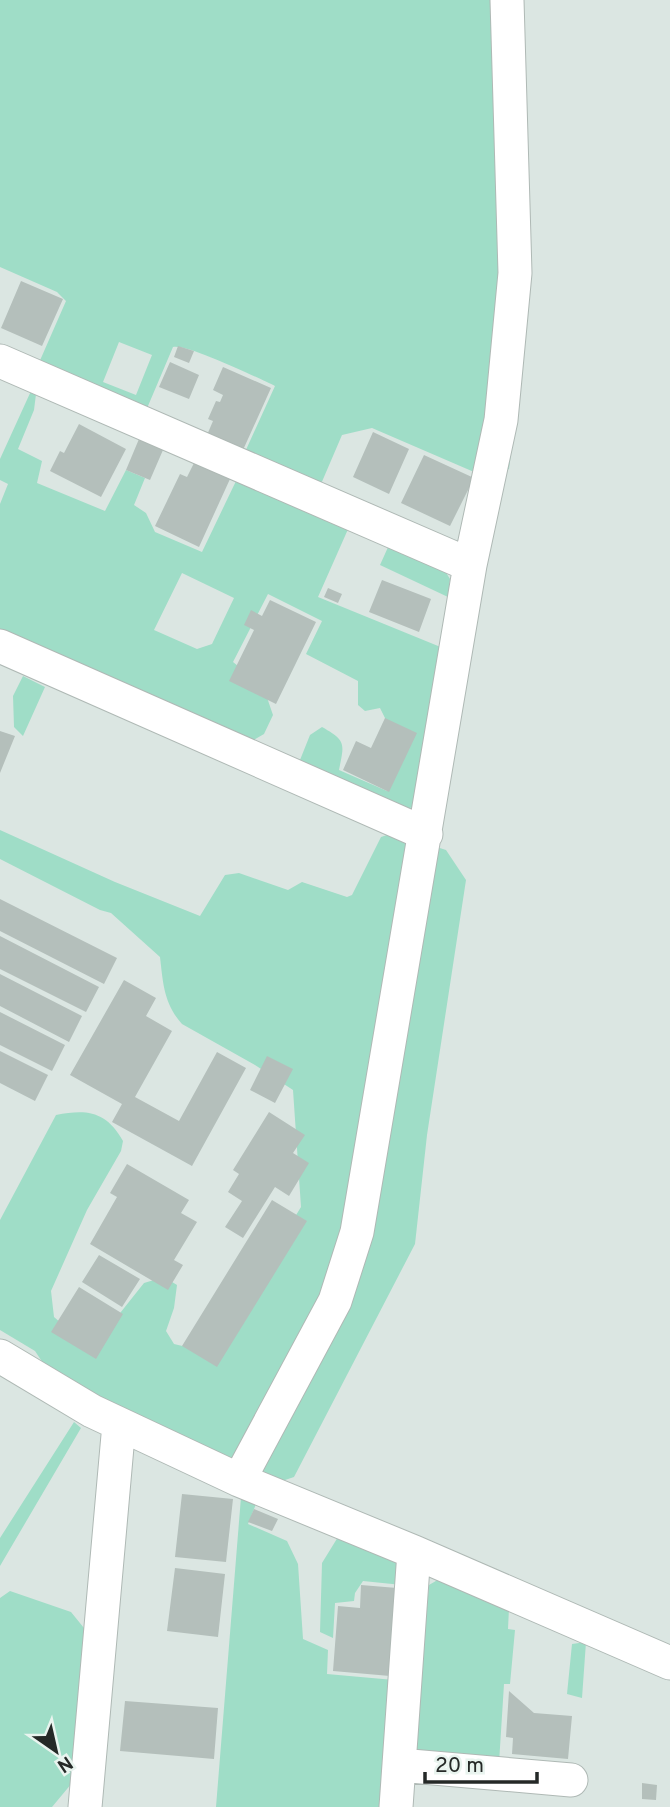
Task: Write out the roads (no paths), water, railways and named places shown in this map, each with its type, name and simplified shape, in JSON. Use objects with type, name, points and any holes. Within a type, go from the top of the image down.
[{"type":"street","points":[[239,1480],[335,1301],[357,1232],[470,565],[501,420],[515,273],[507,0]]},
{"type":"street","points":[[0,361],[470,565]]},
{"type":"street","points":[[0,646],[426,834]]},
{"type":"street","points":[[0,1356],[92,1410],[239,1480],[415,1552],[670,1663]]},
{"type":"street","points":[[85,1807],[119,1423]]},
{"type":"street","points":[[396,1807],[415,1552]]},
{"type":"street","points":[[399,1765],[571,1780]]}]
